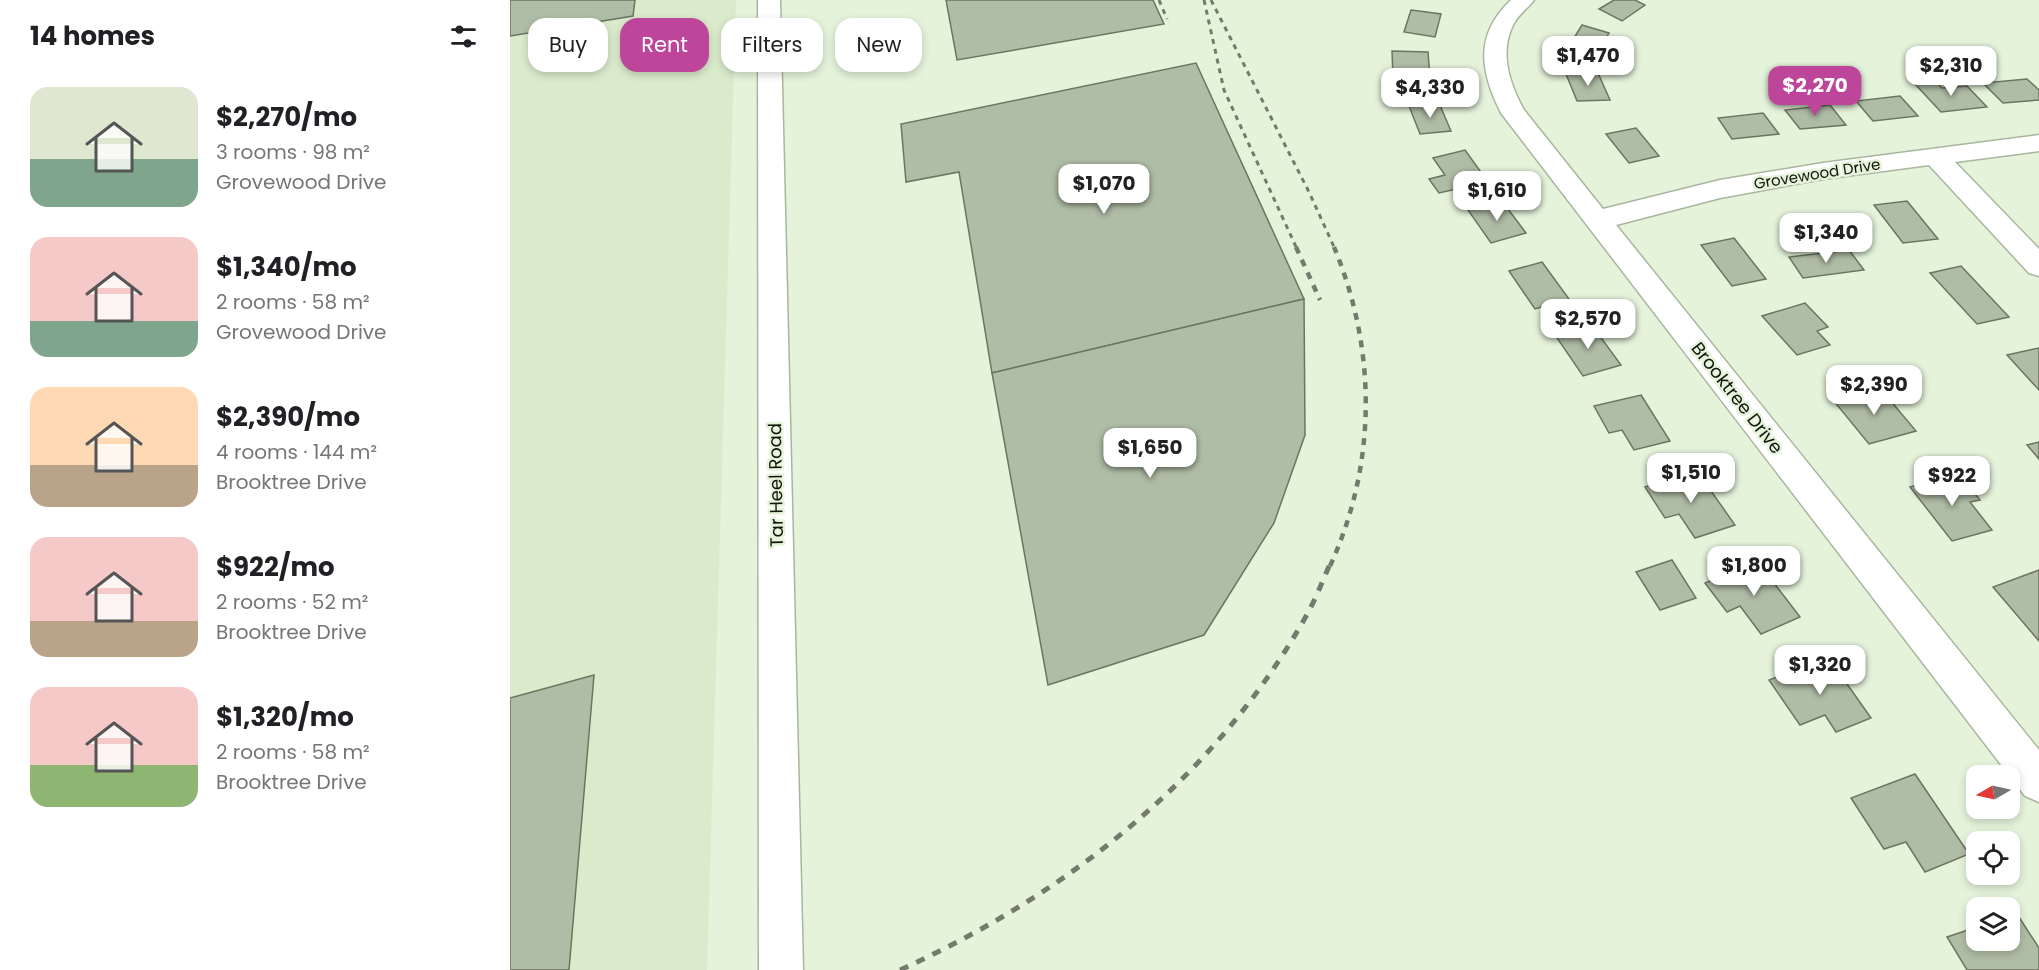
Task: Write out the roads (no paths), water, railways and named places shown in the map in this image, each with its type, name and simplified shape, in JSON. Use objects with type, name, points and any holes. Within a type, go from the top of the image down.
[{"type":"street","name":"Tar Heel Road","points":[[769,0],[781,970]]},
{"type":"street","name":"Brooktree Drive","points":[[1523,0],[1503,24],[1496,41],[1495,70],[1500,90],[1513,113],[2039,782]]},
{"type":"street","name":"Grovewood Drive","points":[[1598,220],[1720,189],[1823,171],[2039,143]]},
{"type":"street","points":[[1935,156],[2039,266]]},
{"type":"railway","points":[[1159,0],[1167,19]]},
{"type":"railway","points":[[1204,0],[1224,90],[1297,249]]},
{"type":"railway","points":[[1211,0],[1309,192],[1335,249]]},
{"type":"railway","points":[[1296,247],[1320,300]]},
{"type":"railway","points":[[1330,566],[1345,527],[1356,488],[1363,447],[1366,407],[1364,366],[1358,326],[1348,286],[1334,247]]},
{"type":"railway","points":[[900,970],[962,940],[1021,906],[1078,868],[1131,826],[1181,780],[1227,730],[1268,676],[1309,612],[1330,564]]}]
